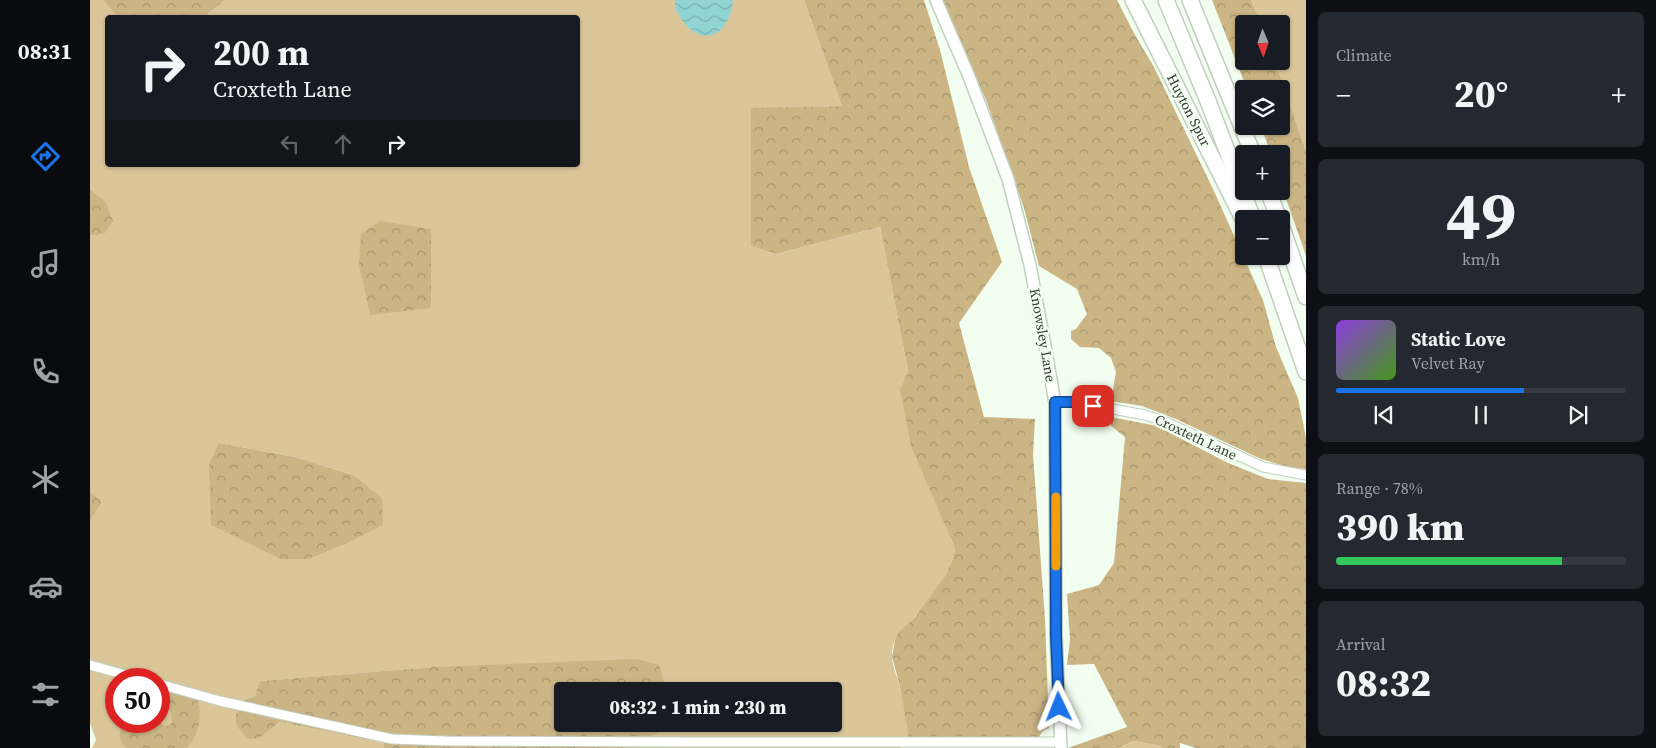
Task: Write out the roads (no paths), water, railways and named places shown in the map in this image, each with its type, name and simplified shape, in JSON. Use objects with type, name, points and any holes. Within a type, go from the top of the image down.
[{"type":"highway","name":"Huyton Spur","points":[[1133,0],[1238,210]]},
{"type":"highway","points":[[1166,0],[1208,101],[1250,210]]},
{"type":"highway","points":[[1190,0],[1249,145]]},
{"type":"highway","points":[[1290,251],[1306,297]]},
{"type":"highway","points":[[1264,265],[1287,314]]},
{"type":"highway","points":[[1269,265],[1306,372]]},
{"type":"main road","name":"Knowsley Lane","points":[[936,0],[968,74],[1008,179],[1030,265],[1055,402],[1056,636],[1060,745]]},
{"type":"street","name":"Croxteth Lane","points":[[1055,402],[1075,402],[1145,415],[1172,424],[1263,467],[1292,474],[1306,475]]},
{"type":"street","points":[[90,665],[105,669]]},
{"type":"street","points":[[170,687],[220,701],[392,739],[446,741],[1060,745]]},
{"type":"water","points":[[675,0],[733,0],[727,21],[716,33],[708,36],[700,35],[691,30],[678,14]]}]
